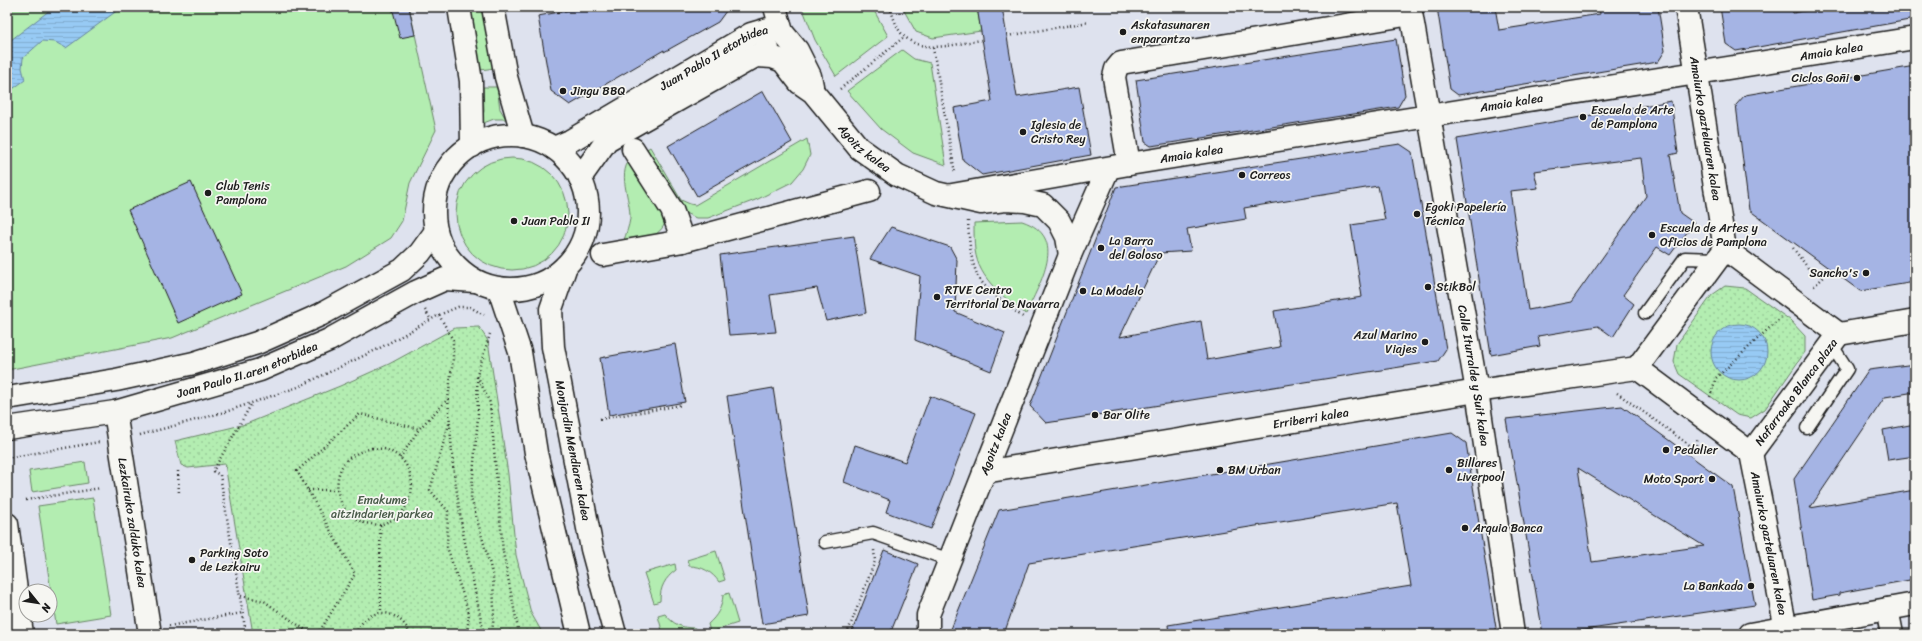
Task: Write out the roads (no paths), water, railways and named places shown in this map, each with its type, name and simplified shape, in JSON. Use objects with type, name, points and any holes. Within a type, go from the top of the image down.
[{"type":"street","points":[[459,7],[471,80],[472,146]]},
{"type":"street","points":[[494,7],[506,76],[523,136]]},
{"type":"street","name":"Agoitz kalea","points":[[774,7],[782,32],[797,50],[810,76],[813,92]]},
{"type":"street","name":"Amaiurko gazteluaren kalea","points":[[1686,7],[1698,73],[1721,254]]},
{"type":"street","points":[[1119,166],[1114,77],[1116,69],[1121,63],[1411,11],[1428,117]]},
{"type":"street","name":"Juan Pablo II etorbidea","points":[[554,148],[570,141],[751,34],[768,29],[782,32],[769,49],[608,140],[580,178]]},
{"type":"street","name":"Amaia kalea","points":[[1119,166],[1915,38]]},
{"type":"street","name":"Agoitz kalea","points":[[756,56],[772,57],[783,61],[800,83],[813,92],[859,148],[898,175],[936,193],[952,195],[980,202],[1005,200],[1025,201],[1043,205],[1059,221],[1066,237],[1070,255]]},
{"type":"street","name":"Calle Iturralde y Suit kalea","points":[[1428,117],[1477,391],[1513,634]]},
{"type":"street","points":[[523,136],[539,140],[554,148],[569,161],[580,178],[587,201],[587,224],[580,247],[566,266],[546,281],[523,289],[499,289],[475,281],[461,271],[449,259],[441,246],[436,231],[434,211],[437,191],[456,158],[472,146],[496,137],[523,136]]},
{"type":"street","points":[[633,149],[672,210],[682,241]]},
{"type":"street","name":"Agoitz kalea","points":[[952,195],[990,187],[1119,166]]},
{"type":"street","name":"Agoitz kalea","points":[[928,634],[928,615],[1070,255],[1119,166]]},
{"type":"street","points":[[603,255],[682,241],[869,191]]},
{"type":"street","name":"Joan Paulo II.aren etorbidea","points":[[7,398],[116,380],[194,363],[258,343],[320,315],[402,270],[420,253],[436,231]]},
{"type":"street","points":[[1636,368],[1721,254]]},
{"type":"street","name":"Nafarroako Blanca plaza","points":[[1636,368],[1751,453],[1835,339],[1721,254]]},
{"type":"street","name":"Monjardin Mendiaren kalea","points":[[566,266],[551,309],[553,347],[592,549],[614,634]]},
{"type":"street","name":"Joan Paulo II.aren etorbidea","points":[[7,428],[115,412],[260,370],[329,340],[416,292],[445,279],[475,281]]},
{"type":"street","points":[[499,289],[520,352],[536,453],[579,634]]},
{"type":"street","points":[[1835,339],[1915,321]]},
{"type":"street","name":"Erriberri kalea","points":[[984,472],[1477,391],[1636,368]]},
{"type":"street","name":"Lezkairuko zalduko kalea","points":[[115,412],[149,631]]},
{"type":"street","name":"Amaiurko gazteluaren kalea","points":[[1751,453],[1787,631]]},
{"type":"street","points":[[7,524],[22,634]]},
{"type":"street","points":[[1750,634],[1787,631],[1915,604]]},
{"type":"street","points":[[1888,609],[1892,634]]},
{"type":"lane","points":[[1646,313],[1685,258],[1721,254]]},
{"type":"lane","points":[[1807,428],[1847,369],[1835,339]]},
{"type":"lane","points":[[825,542],[873,533],[950,560]]},
{"type":"water","points":[[54,7],[122,7],[66,48],[55,42],[42,41],[23,58],[22,68],[25,80],[7,93],[7,43]]},
{"type":"water","points":[[1739,324],[1750,326],[1759,332],[1765,341],[1767,352],[1765,363],[1759,372],[1750,378],[1739,380],[1728,378],[1719,372],[1713,363],[1711,352],[1713,341],[1719,332],[1728,326]]},
{"type":"place","name":"Askatasunaren enparantza","points":[[1123,32]]},
{"type":"place","name":"Ciclos Goñi","points":[[1857,78]]},
{"type":"place","name":"Jingu BBQ","points":[[563,91]]},
{"type":"place","name":"Escuela de Arte de Pamplona","points":[[1583,117]]},
{"type":"place","name":"Iglesia de Cristo Rey","points":[[1023,132]]},
{"type":"place","name":"Correos","points":[[1242,175]]},
{"type":"place","name":"Club Tenis Pamplona","points":[[208,193]]},
{"type":"place","name":"Egoki Papelería Técnica","points":[[1417,214]]},
{"type":"place","name":"Juan Pablo II","points":[[514,221]]},
{"type":"place","name":"Escuela de Artes y Oficios de Pamplona","points":[[1652,235]]},
{"type":"place","name":"La Barra del Goloso","points":[[1101,248]]},
{"type":"place","name":"Sancho's","points":[[1866,273]]},
{"type":"place","name":"StikBol","points":[[1428,287]]},
{"type":"place","name":"La Modelo","points":[[1083,291]]},
{"type":"place","name":"RTVE Centro Territorial De Navarra","points":[[937,297]]},
{"type":"place","name":"Azul Marino Viajes","points":[[1425,342]]},
{"type":"place","name":"Bar Olite","points":[[1095,415]]},
{"type":"place","name":"Pedalier","points":[[1666,450]]},
{"type":"place","name":"BM Urban","points":[[1220,470]]},
{"type":"place","name":"Billares Liverpool","points":[[1449,470]]},
{"type":"place","name":"Moto Sport","points":[[1712,479]]},
{"type":"place","name":"Arquia Banca","points":[[1465,528]]},
{"type":"place","name":"Parking Soto de Lezkairu","points":[[192,560]]},
{"type":"place","name":"La Bankada","points":[[1751,586]]},
{"type":"park label","name":"Emakume aitzindarien parkea","points":[[382,507]]}]
